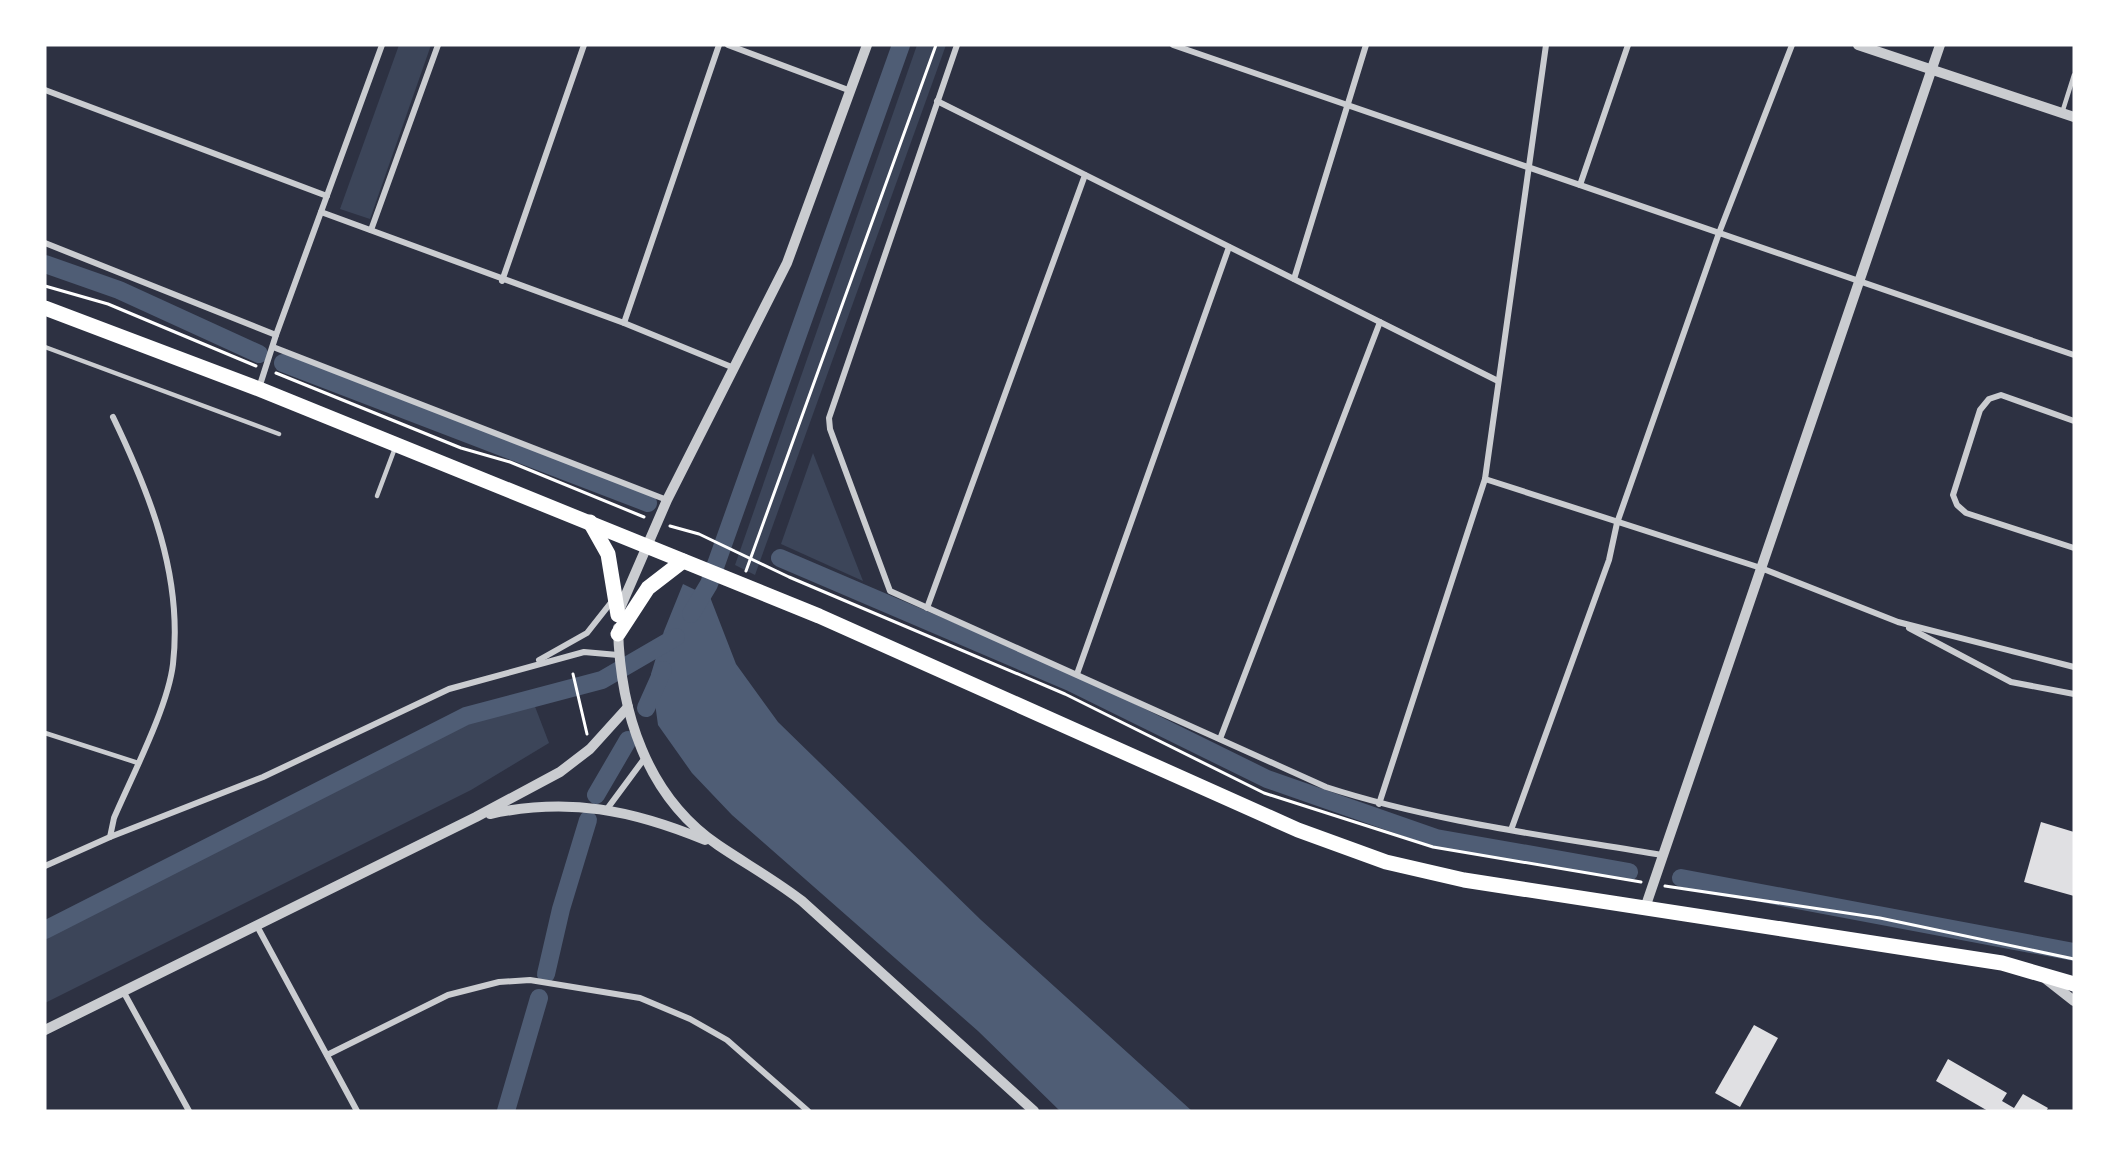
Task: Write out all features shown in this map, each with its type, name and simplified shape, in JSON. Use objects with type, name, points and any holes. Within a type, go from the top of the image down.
[{"type":"main road","points":[[45,308],[259,389],[742,584],[1334,845],[1386,862],[1464,880],[1932,952],[2036,971],[2074,984]]},
{"type":"main road","points":[[590,522],[608,554],[618,615]]},
{"type":"main road","points":[[618,634],[648,588],[683,561]]},
{"type":"street","points":[[259,389],[276,335],[382,45]]},
{"type":"street","points":[[371,230],[438,45]]},
{"type":"street","points":[[502,281],[584,45]]},
{"type":"street","points":[[624,323],[719,45]]},
{"type":"street","points":[[728,45],[851,91]]},
{"type":"street","points":[[867,45],[791,252],[646,546],[618,615],[618,658],[628,707],[644,759],[676,808],[717,844],[769,876],[802,901],[1026,1109]]},
{"type":"street","points":[[957,45],[828,418],[830,429],[890,591],[1326,787],[1379,804],[1511,830],[1662,855]]},
{"type":"street","points":[[1173,45],[2074,355]]},
{"type":"street","points":[[1294,279],[1366,45]]},
{"type":"street","points":[[1379,804],[1485,479],[1545,45]]},
{"type":"street","points":[[1580,185],[1628,45]]},
{"type":"street","points":[[1511,830],[1609,560],[1617,523],[1719,233],[1792,45]]},
{"type":"street","points":[[1858,45],[2074,117]]},
{"type":"street","points":[[1645,908],[1940,45]]},
{"type":"street","points":[[45,90],[327,196]]},
{"type":"street","points":[[937,101],[1498,381]]},
{"type":"street","points":[[927,608],[1085,175]]},
{"type":"street","points":[[321,212],[502,281],[624,323],[734,368]]},
{"type":"street","points":[[45,243],[276,335]]},
{"type":"street","points":[[1077,675],[1229,247]]},
{"type":"street","points":[[1220,739],[1380,322]]},
{"type":"street","points":[[273,347],[667,500]]},
{"type":"street","points":[[2074,421],[2001,395],[1989,399],[1980,411],[1953,495],[1957,505],[1966,513],[2074,548]]},
{"type":"street","points":[[110,837],[114,818],[166,692],[173,665],[174,636],[170,583],[153,506],[113,417]]},
{"type":"street","points":[[1485,479],[1761,568],[1898,622],[2011,682],[2074,694]]},
{"type":"street","points":[[525,667],[559,651],[587,633],[615,598]]},
{"type":"street","points":[[1898,622],[2074,667]]},
{"type":"street","points":[[45,866],[110,837],[263,777],[448,689],[584,652],[618,658]]},
{"type":"street","points":[[45,1029],[476,817],[560,772],[590,748],[628,707]]},
{"type":"street","points":[[607,809],[644,759]]},
{"type":"street","points":[[476,817],[539,806],[607,809],[644,817],[717,844]]},
{"type":"street","points":[[257,926],[357,1111]]},
{"type":"street","points":[[2036,971],[2074,1001]]},
{"type":"street","points":[[327,1055],[448,996],[499,982],[530,980],[640,998],[690,1019],[727,1040],[808,1111]]},
{"type":"street","points":[[123,991],[189,1111]]},
{"type":"lane","points":[[2062,113],[2074,75]]},
{"type":"lane","points":[[45,346],[279,434]]},
{"type":"lane","points":[[376,496],[396,444]]},
{"type":"lane","points":[[45,733],[138,763]]},
{"type":"path","points":[[742,584],[936,45]]},
{"type":"path","points":[[45,286],[108,304],[460,448],[520,466],[656,522],[699,534],[749,556]]},
{"type":"path","points":[[573,674],[590,748]]},
{"type":"shaded area","points":[[399,45],[431,45],[370,219],[340,209]]},
{"type":"shaded area","points":[[917,45],[946,45],[755,575],[735,565]]},
{"type":"shaded area","points":[[813,453],[863,581],[781,544]]},
{"type":"shaded area","points":[[683,584],[710,597],[736,664],[778,722],[981,920],[1192,1111],[1060,1111],[978,1031],[732,815],[692,773],[658,725],[651,674],[664,631]]},
{"type":"shaded area","points":[[529,691],[549,743],[471,790],[45,1003],[45,934],[470,707]]},
{"type":"building","points":[[2041,822],[2074,832],[2074,896],[2024,882]]},
{"type":"building","points":[[1754,1025],[1778,1038],[1740,1107],[1715,1093]]},
{"type":"building","points":[[1948,1059],[2007,1093],[2002,1101],[2014,1108],[2023,1094],[2048,1108],[2046,1111],[1988,1111],[1936,1081]]},
{"type":"waterway","points":[[691,614],[709,584],[901,45]]},
{"type":"waterway","points":[[45,264],[119,290],[259,354]]},
{"type":"waterway","points":[[283,363],[648,503]]},
{"type":"waterway","points":[[780,558],[1070,682],[1267,779],[1436,838],[1629,872]]},
{"type":"waterway","points":[[45,930],[466,716],[602,680],[676,637]]},
{"type":"waterway","points":[[646,708],[663,670]]},
{"type":"waterway","points":[[596,795],[628,740]]},
{"type":"waterway","points":[[546,974],[561,909],[588,820]]},
{"type":"waterway","points":[[1681,878],[2074,952]]},
{"type":"waterway","points":[[506,1111],[539,998]]}]
